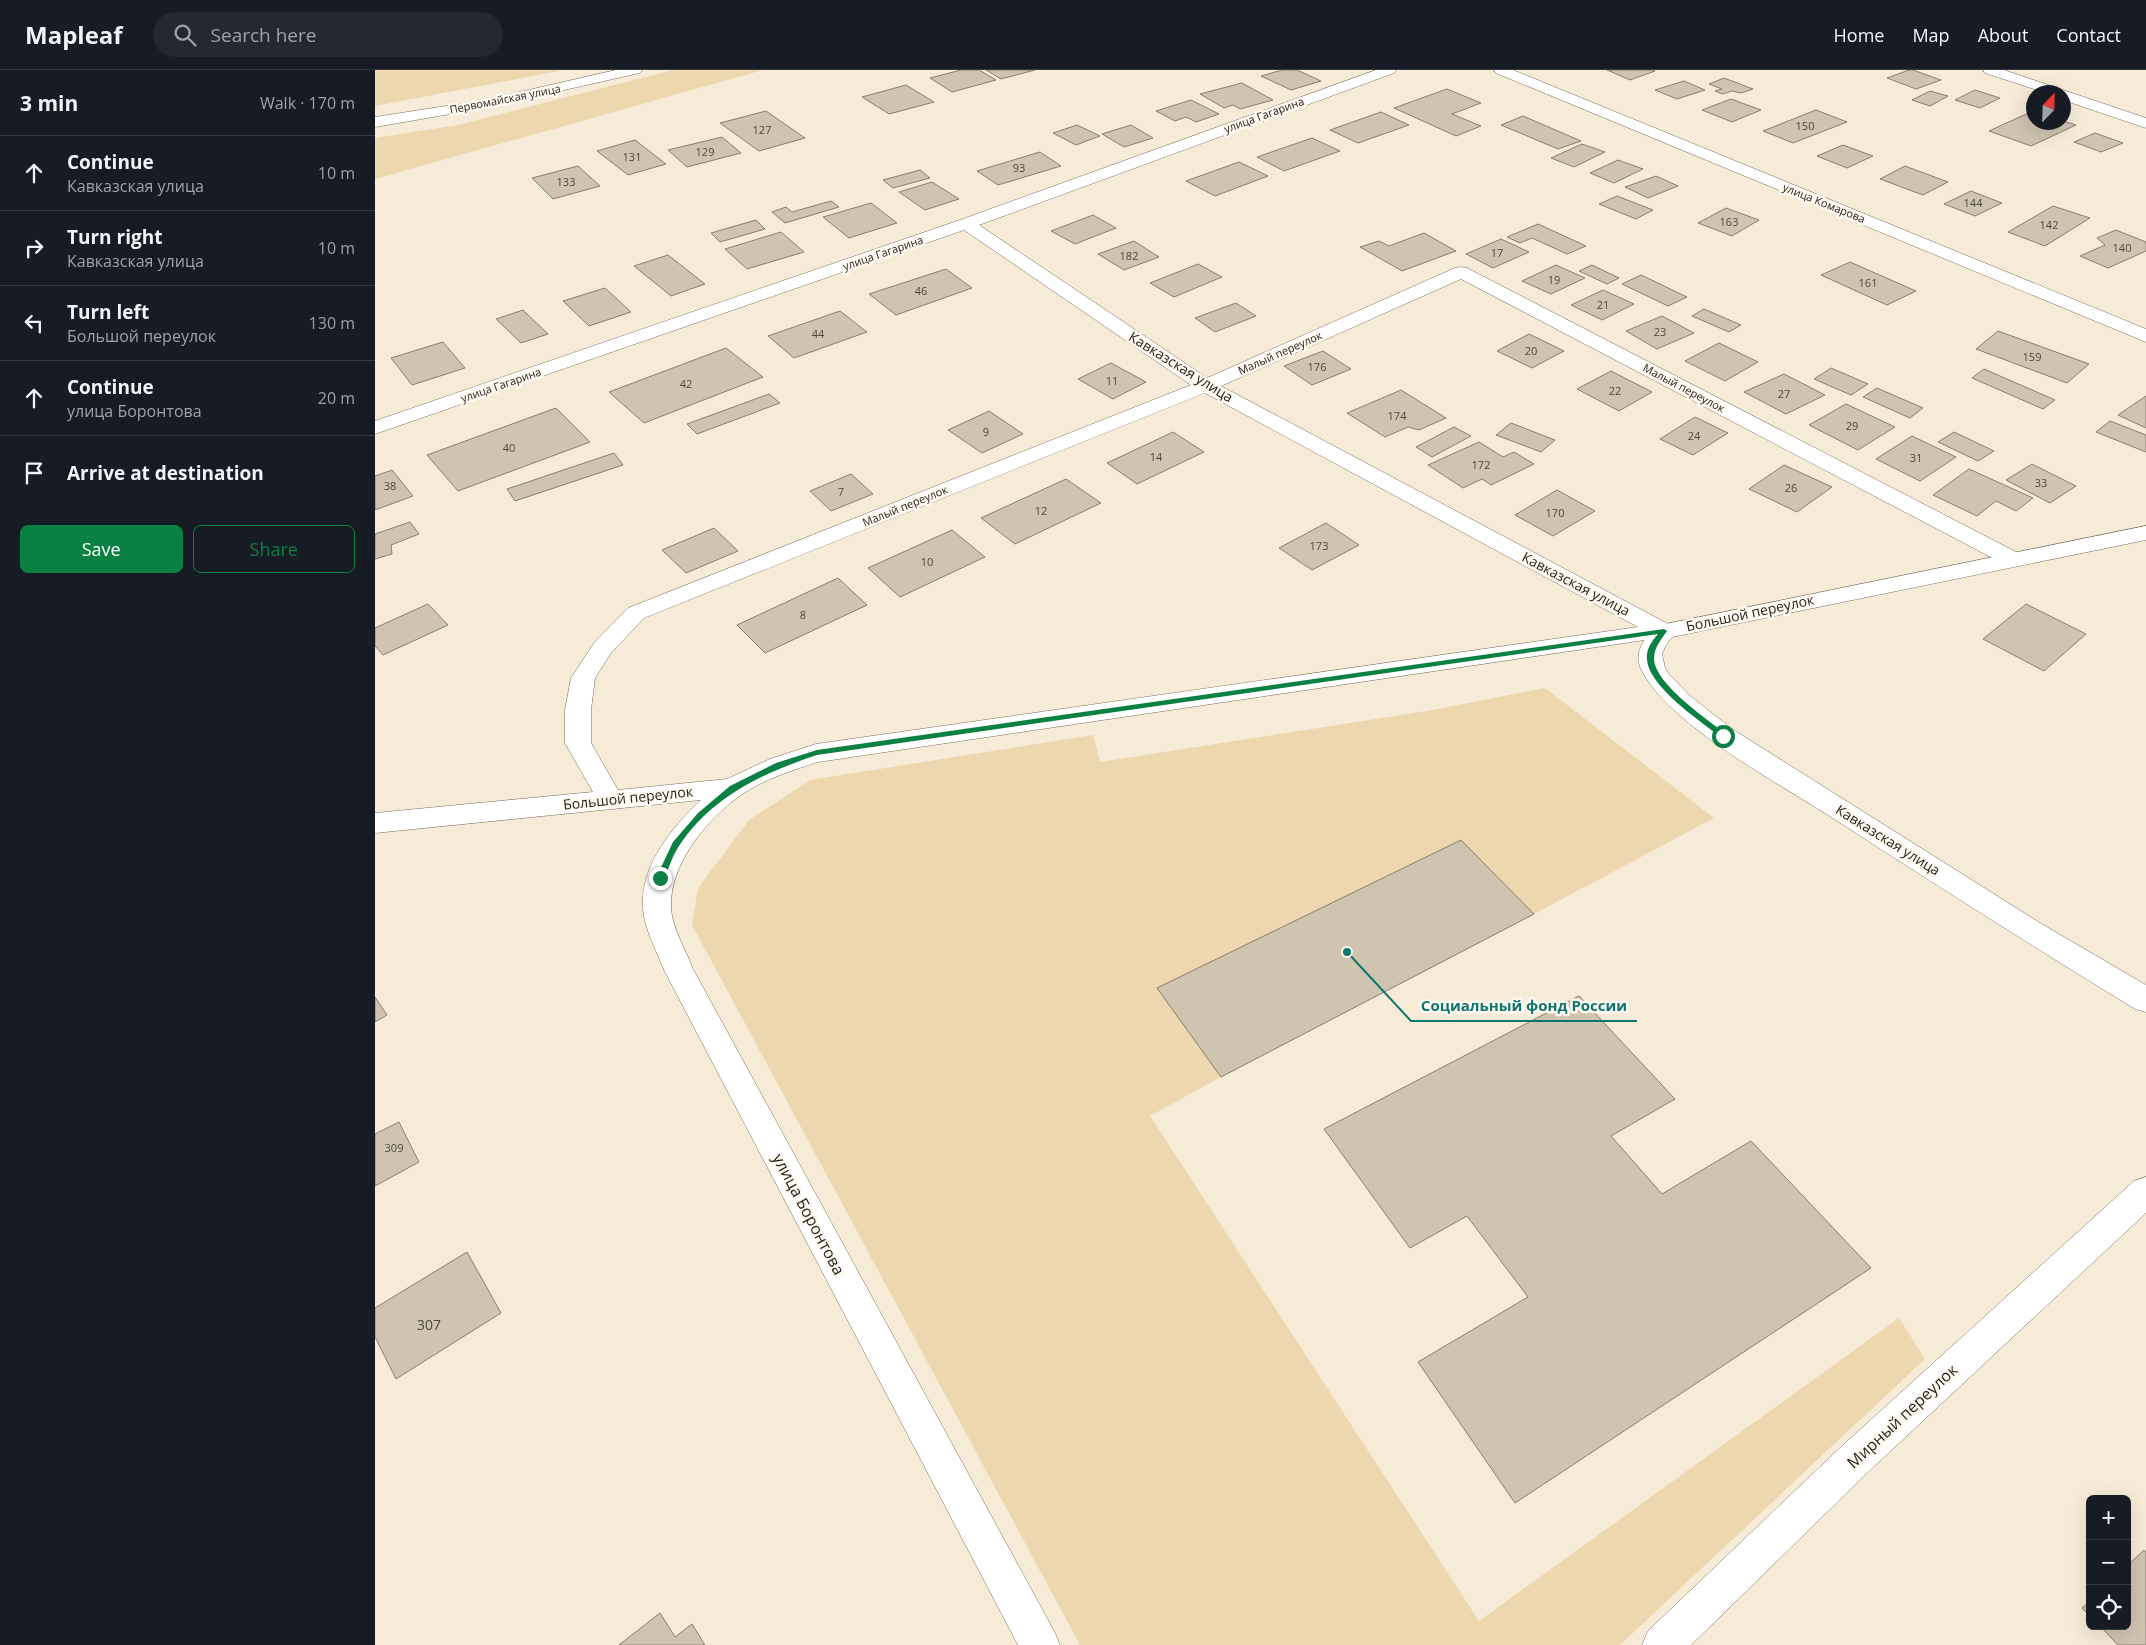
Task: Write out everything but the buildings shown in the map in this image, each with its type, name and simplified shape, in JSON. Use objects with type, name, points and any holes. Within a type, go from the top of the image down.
[{"type":"street","name":"Первомайская улица","points":[[375,122],[485,104],[635,70]]},
{"type":"street","name":"улица Гагарина","points":[[375,428],[966,224],[1389,70]]},
{"type":"street","name":"улица Комарова","points":[[1501,70],[2146,336]]},
{"type":"street","points":[[1990,70],[2035,85]]},
{"type":"street","points":[[2071,98],[2146,123]]},
{"type":"street","name":"Кавказская улица","points":[[966,224],[1206,386],[1664,631],[1653,644],[1650,659],[1657,677],[1685,705],[1723,736],[2030,931],[2146,1000]]},
{"type":"street","name":"Малый переулок","points":[[611,800],[578,743],[578,710],[583,678],[602,648],[635,613],[1206,386],[1461,272],[2012,559]]},
{"type":"street","name":"Большой переулок","points":[[375,823],[733,788],[779,765],[817,753],[1664,631],[2146,533]]},
{"type":"street","name":"улица Боронтова","points":[[733,788],[701,815],[676,844],[660,878],[657,909],[679,970],[1040,1645]]},
{"type":"street","name":"Мирный переулок","points":[[1662,1645],[1855,1459],[2146,1192]]},
{"type":"shaded area","points":[[375,70],[564,70],[375,106]]},
{"type":"shaded area","points":[[673,70],[763,70],[375,179],[375,138],[458,125]]},
{"type":"shaded area","points":[[1545,688],[1714,818],[1534,914],[1461,840],[1157,988],[1221,1077],[1150,1116],[1479,1621],[1899,1318],[1925,1359],[1620,1645],[1080,1645],[692,925],[698,888],[749,820],[810,780],[1093,735],[1100,762],[1427,711]]},
{"type":"place","name":"Социальный фонд России","points":[[1347,952]]},
{"type":"route","points":[[660,878],[676,844],[701,815],[733,788],[779,765],[817,753],[1664,631],[1653,644],[1650,659],[1657,677],[1685,705],[1723,736]]}]
